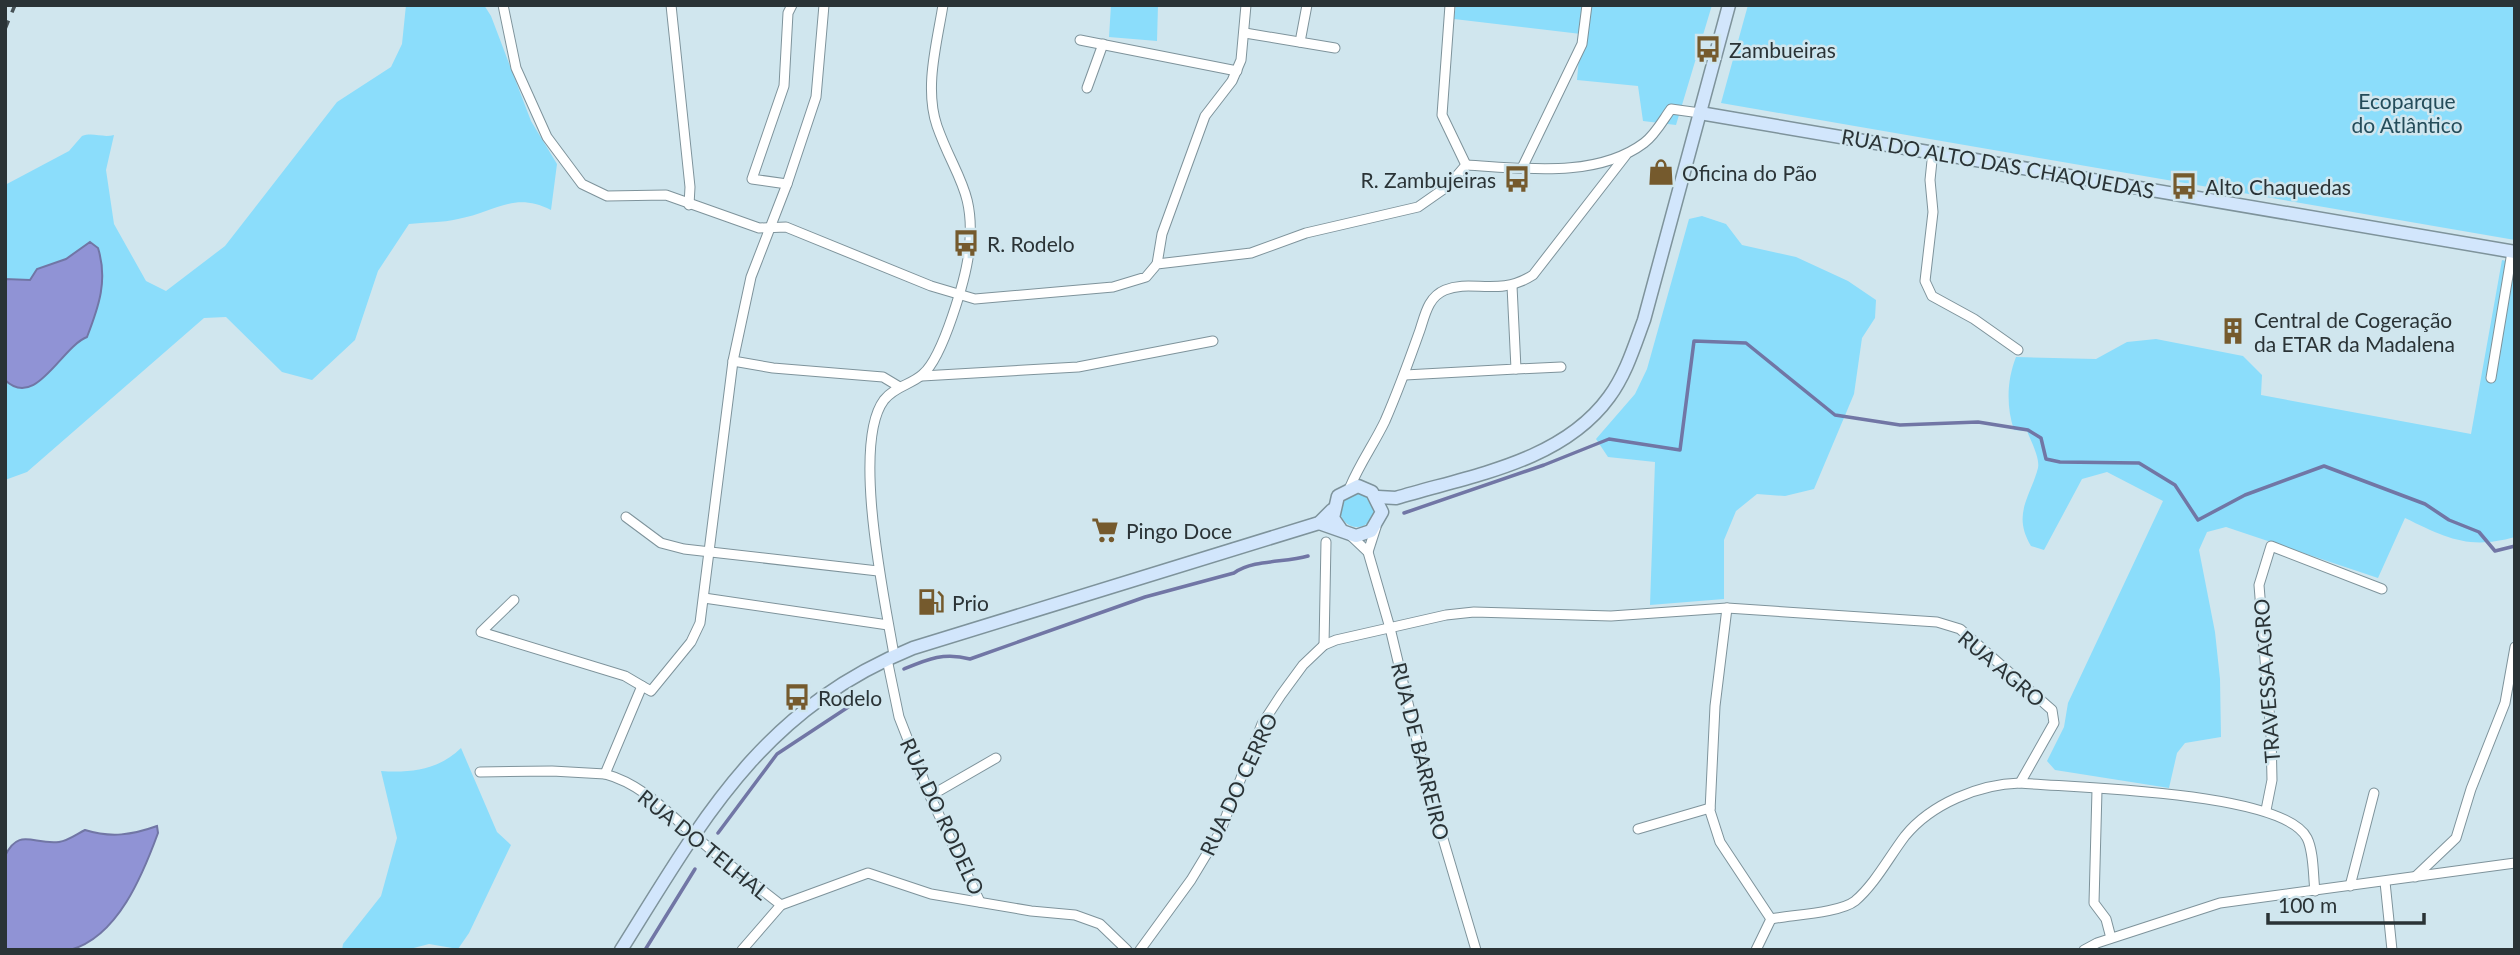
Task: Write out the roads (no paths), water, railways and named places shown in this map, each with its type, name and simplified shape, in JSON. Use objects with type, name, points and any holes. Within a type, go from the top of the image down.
[{"type":"main road","points":[[621,950],[693,835],[732,780],[763,746],[810,706],[890,657],[1319,523],[1332,510],[1338,496],[1350,487],[1365,488],[1377,497],[1395,498],[1522,460],[1553,446],[1584,424],[1608,398],[1629,363],[1644,320],[1729,5]]},
{"type":"main road","name":"RUA DO ALTO DAS CHAQUEDAS","points":[[1700,113],[2514,252]]},
{"type":"main road","points":[[1377,497],[1382,512]]},
{"type":"main road","points":[[1319,523],[1364,535],[1377,526],[1382,512],[1395,498]]},
{"type":"main road","points":[[1332,510],[1345,532]]},
{"type":"street","points":[[503,5],[516,68],[530,103],[564,163],[582,184],[607,196],[666,195],[759,228],[786,227],[807,233],[975,299],[1113,287],[1146,276],[1157,264],[1162,234],[1205,116],[1237,71],[1245,33],[1246,5]]},
{"type":"street","points":[[671,5],[690,187],[689,205]]},
{"type":"street","points":[[787,184],[752,178],[784,86],[788,13],[792,5]]},
{"type":"street","points":[[922,376],[947,331],[969,254],[971,218],[966,188],[937,125],[932,96],[943,5]]},
{"type":"street","points":[[1300,42],[1307,5]]},
{"type":"street","points":[[1450,5],[1442,115],[1466,165]]},
{"type":"street","points":[[1522,168],[1582,44],[1587,5]]},
{"type":"street","points":[[514,600],[481,632],[625,676],[651,691],[691,642],[700,623],[704,598],[718,464],[733,361],[751,277],[787,184],[816,97],[823,7]]},
{"type":"street","points":[[1245,33],[1335,48]]},
{"type":"street","points":[[1080,40],[1237,71]]},
{"type":"street","points":[[1087,88],[1103,44]]},
{"type":"street","name":"RUA DO ALTO DAS CHAQUEDAS","points":[[1626,155],[1647,141],[1671,110],[1700,113]]},
{"type":"street","points":[[1933,151],[1930,180],[1933,212],[1925,281],[1932,296],[1974,319],[2018,350]]},
{"type":"street","points":[[1466,165],[1558,168],[1626,155]]},
{"type":"street","points":[[1350,487],[1405,375],[1427,307],[1435,296],[1447,289],[1512,286],[1533,275],[1626,155]]},
{"type":"street","points":[[1157,264],[1251,253],[1306,233],[1418,207],[1448,186],[1466,165]]},
{"type":"street","name":"RUA DO ALTO DAS CHAQUEDAS","points":[[2491,378],[2514,252]]},
{"type":"street","points":[[1512,286],[1516,369]]},
{"type":"street","points":[[733,361],[773,368],[883,377],[898,386],[922,376],[1078,366],[1213,341]]},
{"type":"street","points":[[1405,375],[1561,367]]},
{"type":"street","name":"RUA DO RODELO","points":[[898,386],[883,401],[876,417],[870,486],[878,571],[888,625],[899,717],[930,796],[980,902],[1075,915],[1100,924],[1127,950]]},
{"type":"street","points":[[1359,467],[1365,488]]},
{"type":"street","points":[[626,517],[661,543],[710,553],[878,571]]},
{"type":"street","points":[[1345,532],[1368,552],[1377,526]]},
{"type":"street","points":[[1326,542],[1324,645],[1390,628],[1474,612],[1611,616],[1727,608],[1715,705],[1710,808],[1720,842],[1771,919]]},
{"type":"street","name":"TRAVESSA AGRO","points":[[2266,810],[2272,768],[2259,585],[2271,546],[2382,589]]},
{"type":"street","name":"RUA DE BARREIRO","points":[[1368,552],[1390,628],[1430,795],[1476,950]]},
{"type":"street","points":[[704,598],[888,625]]},
{"type":"street","name":"RUA AGRO","points":[[1727,608],[1937,622],[1959,629],[2052,710],[2054,723],[2020,783]]},
{"type":"street","name":"RUA DO CERRO","points":[[1140,950],[1191,880],[1220,832],[1262,724],[1303,665],[1324,645]]},
{"type":"street","points":[[2414,878],[2456,838],[2471,789],[2505,703],[2515,647]]},
{"type":"street","points":[[480,772],[552,771],[605,774],[642,686]]},
{"type":"street","points":[[930,796],[996,758]]},
{"type":"street","name":"RUA DO TELHAL","points":[[605,774],[617,777],[656,800],[693,835],[781,905]]},
{"type":"street","points":[[1771,919],[1838,909],[1854,902],[1907,834],[1924,819],[1966,793],[1999,784],[2020,783],[2214,799],[2266,810],[2294,823],[2307,839],[2315,891]]},
{"type":"street","points":[[2096,790],[2094,903],[2106,919],[2111,938]]},
{"type":"street","points":[[2350,887],[2374,793]]},
{"type":"street","points":[[1638,829],[1710,808]]},
{"type":"street","points":[[2084,950],[2111,938],[2220,902],[2350,887],[2515,863]]},
{"type":"street","points":[[742,950],[781,905],[868,873],[931,894],[980,902]]},
{"type":"street","points":[[2385,882],[2392,950]]},
{"type":"street","points":[[1756,950],[1771,919]]},
{"type":"waterway","points":[[1404,513],[1544,465],[1609,439],[1680,450],[1694,341],[1746,343],[1835,415],[1900,425],[1978,422],[2028,430],[2041,438],[2046,459],[2060,462],[2139,463],[2175,485],[2198,520],[2245,495],[2324,466],[2425,504],[2449,520],[2479,532],[2495,551],[2515,546]]},
{"type":"waterway","points":[[904,669],[936,658],[952,656],[970,659],[1145,597],[1234,573],[1251,565],[1308,556]]},
{"type":"waterway","points":[[718,833],[777,754],[868,694]]},
{"type":"waterway","points":[[645,950],[695,869]]},
{"type":"railway","points":[[5,29],[15,5]]},
{"type":"place","name":"Zambueiras","points":[[1708,49]]},
{"type":"place","name":"Oficina do Pão","points":[[1661,172]]},
{"type":"place","name":"R. Zambujeiras","points":[[1517,179]]},
{"type":"place","name":"Alto Chaquedas","points":[[2184,186]]},
{"type":"place","name":"R. Rodelo","points":[[966,243]]},
{"type":"place","name":"Central de Cogeração da ETAR da Madalena","points":[[2233,331]]},
{"type":"place","name":"Pingo Doce","points":[[1105,530]]},
{"type":"place","name":"Prio","points":[[931,602]]},
{"type":"place","name":"Rodelo","points":[[797,697]]},
{"type":"park label","name":"Ecoparque do Atlântico","points":[[2407,112]]}]
